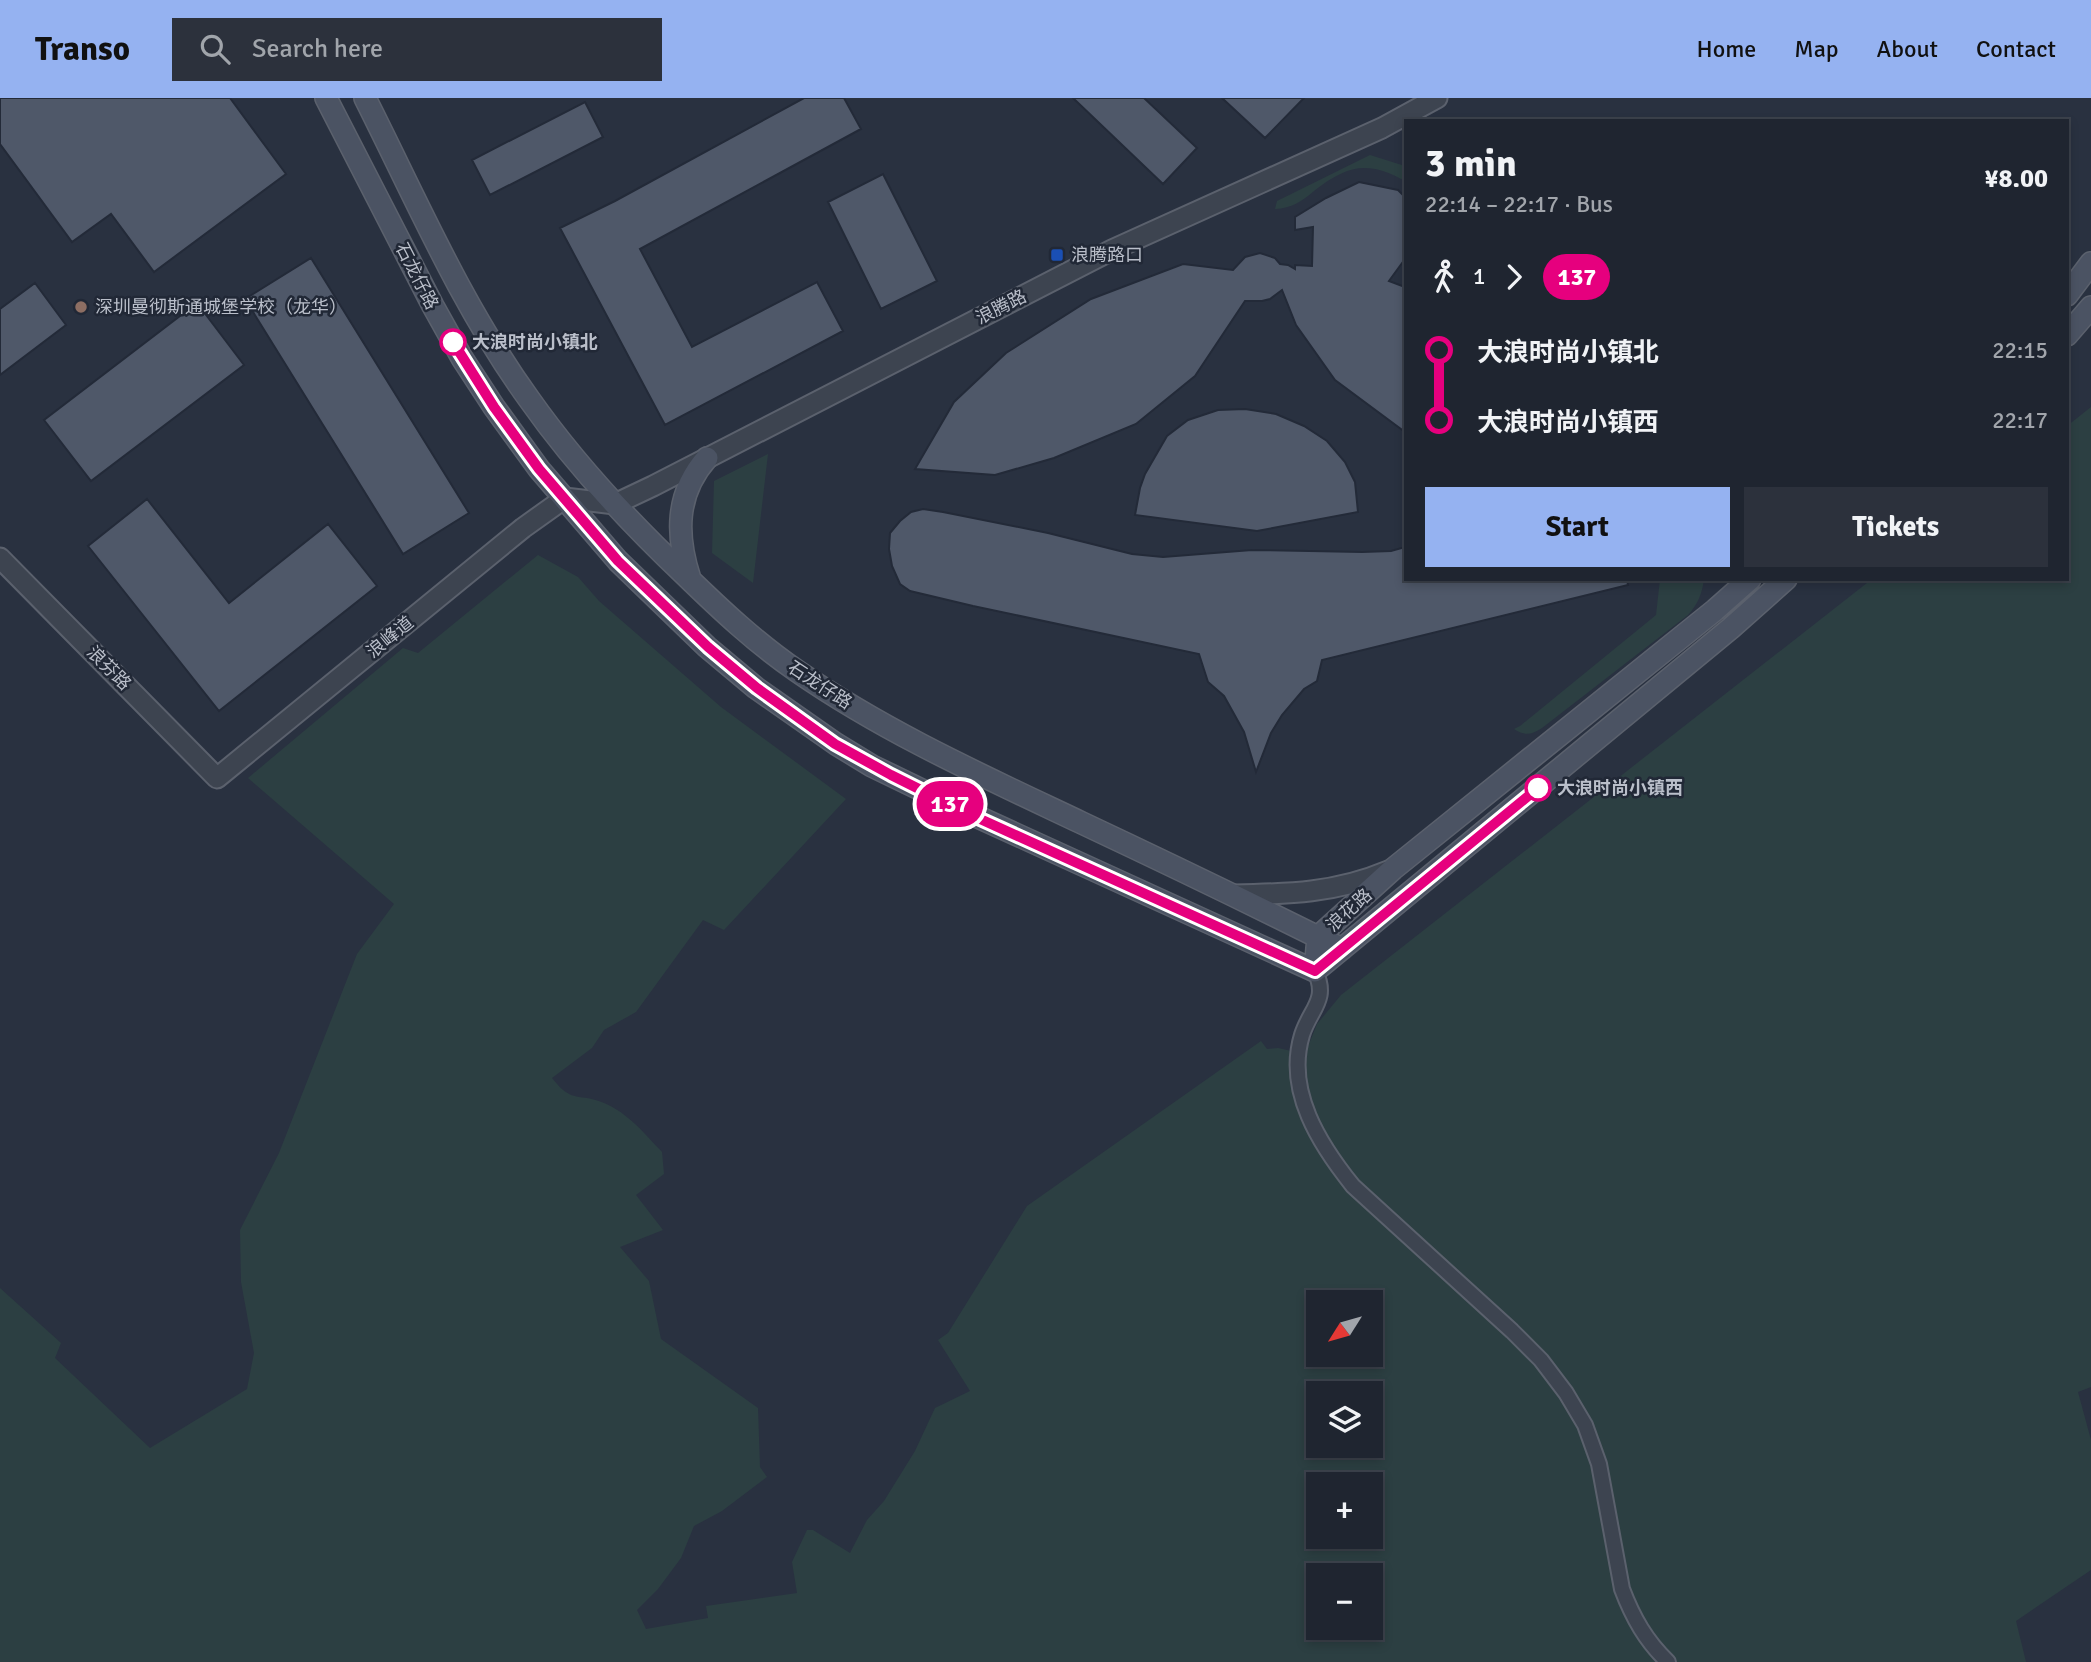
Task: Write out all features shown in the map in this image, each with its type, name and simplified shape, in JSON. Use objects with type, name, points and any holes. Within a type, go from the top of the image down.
[{"type":"main road","name":"石龙仔路","points":[[326,98],[433,306],[494,407],[539,469],[618,561],[708,647],[757,688],[835,744],[873,766],[967,813],[1315,971]]},
{"type":"main road","name":"石龙仔路","points":[[365,98],[428,229],[485,334],[529,400],[614,503],[723,612],[768,650],[857,709],[983,776],[1342,949]]},
{"type":"main road","points":[[2069,292],[2091,263]]},
{"type":"main road","points":[[2069,333],[2091,307]]},
{"type":"main road","points":[[691,581],[681,539],[683,502],[696,471],[707,458]]},
{"type":"main road","name":"浪花路","points":[[1315,971],[1318,937],[1392,869],[1748,581]]},
{"type":"main road","name":"浪花路","points":[[1315,971],[1731,628],[1782,581]]},
{"type":"street","name":"浪腾路","points":[[565,498],[614,503],[666,481],[1112,250],[1427,106]]},
{"type":"street","name":"浪峰道","points":[[218,778],[523,528],[565,498]]},
{"type":"street","name":"浪芬路","points":[[0,558],[218,778]]},
{"type":"street","points":[[1233,895],[1325,890],[1367,880],[1392,869]]},
{"type":"street","points":[[1315,971],[1321,992],[1303,1033],[1297,1073],[1302,1100],[1315,1129],[1333,1160],[1353,1186],[1512,1331],[1541,1360],[1566,1393],[1585,1424],[1599,1464],[1620,1579],[1629,1607],[1642,1632],[1668,1662]]},
{"type":"shaded area","points":[[1370,155],[1404,166],[1404,180],[1380,170],[1358,168],[1326,182],[1296,204],[1275,209],[1277,201]]},
{"type":"shaded area","points":[[2091,407],[2091,1387],[2078,1392],[2091,1440],[2091,1570],[2016,1621],[2026,1662],[0,1662],[0,1288],[61,1343],[55,1358],[150,1448],[247,1389],[254,1353],[241,1282],[240,1230],[279,1153],[357,954],[394,904],[248,778],[403,648],[418,653],[538,555],[578,577],[599,601],[721,707],[846,799],[724,930],[703,920],[636,1012],[604,1030],[592,1048],[552,1078],[571,1095],[595,1100],[621,1112],[662,1152],[664,1174],[636,1195],[663,1230],[620,1247],[649,1281],[661,1339],[758,1408],[760,1467],[767,1477],[722,1511],[694,1526],[681,1558],[658,1589],[637,1610],[646,1629],[708,1618],[706,1606],[797,1593],[792,1562],[807,1530],[813,1530],[850,1553],[867,1520],[884,1501],[915,1451],[935,1408],[970,1391],[938,1340],[948,1333],[1027,1206],[1261,1041],[1267,1049],[1278,1048],[1305,1054],[1317,1024],[1341,995],[1869,581],[2069,581],[2069,424]]},
{"type":"shaded area","points":[[768,454],[753,583],[712,553],[714,481]]},
{"type":"shaded area","points":[[1660,581],[1704,581],[1699,598],[1688,615],[1542,728],[1528,734],[1514,729],[1520,726],[1656,615]]},
{"type":"building","points":[[0,98],[230,98],[286,174],[154,272],[111,214],[72,242],[0,144]]},
{"type":"building","points":[[804,98],[844,98],[861,129],[640,249],[692,347],[817,282],[843,331],[665,425],[560,228]]},
{"type":"building","points":[[1073,98],[1144,98],[1197,148],[1163,184]]},
{"type":"building","points":[[1222,98],[1304,98],[1265,138]]},
{"type":"building","points":[[585,102],[603,137],[490,195],[472,160]]},
{"type":"building","points":[[883,174],[937,281],[881,309],[828,202]]},
{"type":"building","points":[[1359,182],[1398,190],[1404,196],[1404,260],[1389,281],[1404,287],[1404,431],[1335,380],[1296,325],[1282,290],[1270,299],[1245,301],[1195,376],[1136,424],[1054,458],[995,475],[915,469],[954,402],[1006,353],[1091,299],[1183,264],[1233,270],[1245,257],[1260,253],[1295,269],[1295,265],[1312,266],[1313,227],[1295,230],[1295,217]]},
{"type":"building","points":[[311,258],[469,513],[403,554],[245,299]]},
{"type":"building","points":[[35,283],[66,325],[0,375],[0,309]]},
{"type":"building","points":[[197,303],[244,365],[91,481],[44,420]]},
{"type":"building","points":[[1245,409],[1276,414],[1304,426],[1327,441],[1345,462],[1355,482],[1358,512],[1257,531],[1135,515],[1145,474],[1167,436],[1188,420],[1218,410]]},
{"type":"building","points":[[147,499],[229,603],[328,524],[377,586],[219,711],[88,546]]},
{"type":"building","points":[[923,509],[943,512],[1048,533],[1132,554],[1163,557],[1252,550],[1362,552],[1391,551],[1404,547],[1404,581],[1627,581],[1628,585],[1322,660],[1317,681],[1304,689],[1271,733],[1256,772],[1244,732],[1224,696],[1208,682],[1199,654],[973,606],[910,591],[900,584],[892,566],[890,533],[911,512]]},
{"type":"bus line","name":"137","points":[[453,342],[494,407],[539,469],[618,561],[674,616],[757,688],[835,744],[873,766],[967,813],[1315,971],[1538,788]]},
{"type":"place","name":"浪腾路口","points":[[1057,255]]},
{"type":"place","name":"深圳曼彻斯通城堡学校（龙华）","points":[[81,307]]},
{"type":"place","name":"大浪时尚小镇北","points":[[453,342]]},
{"type":"place","name":"大浪时尚小镇西","points":[[1538,788]]}]
